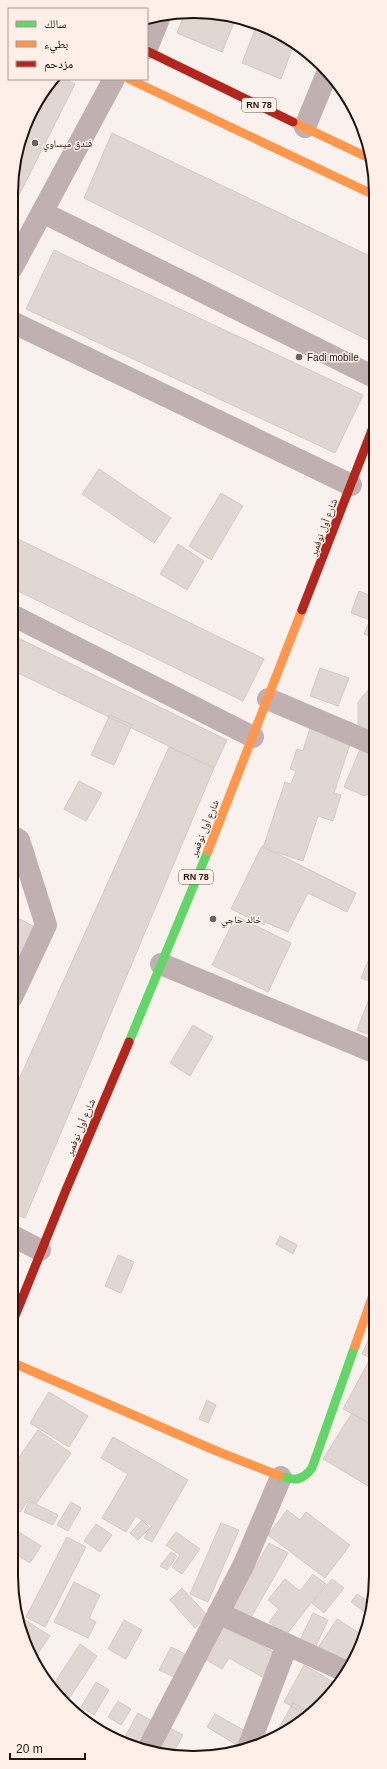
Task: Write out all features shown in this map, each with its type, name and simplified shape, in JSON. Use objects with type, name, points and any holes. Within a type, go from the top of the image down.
[{"type":"main road","name":"RN 78","points":[[148,51],[365,156]]},
{"type":"main road","points":[[131,80],[369,193]]},
{"type":"main road","name":"شارع أول نوفمبر","points":[[18,1308],[40,1250],[161,964],[253,737],[369,438]]},
{"type":"main road","points":[[18,1365],[214,1450],[281,1477],[294,1480],[305,1477],[312,1468],[369,1306]]},
{"type":"street","points":[[148,46],[158,21]]},
{"type":"street","points":[[305,127],[325,78]]},
{"type":"street","points":[[18,257],[113,80]]},
{"type":"street","points":[[42,212],[369,375]]},
{"type":"street","points":[[18,325],[351,485]]},
{"type":"street","points":[[18,618],[253,737]]},
{"type":"street","points":[[268,699],[369,742]]},
{"type":"street","points":[[18,839],[46,925],[18,984]]},
{"type":"street","points":[[161,964],[369,1050]]},
{"type":"street","points":[[18,1239],[40,1250]]},
{"type":"street","points":[[150,1745],[244,1564],[281,1477]]},
{"type":"street","points":[[218,1613],[341,1669]]},
{"type":"street","points":[[250,1742],[287,1645]]},
{"type":"building","points":[[183,18],[205,18],[234,23],[222,52],[177,33]]},
{"type":"building","points":[[255,29],[271,36],[292,49],[281,79],[242,63]]},
{"type":"building","points":[[60,80],[68,80],[75,84],[18,197],[21,159],[27,137],[36,116],[54,87]]},
{"type":"building","points":[[112,133],[369,256],[369,340],[84,198]]},
{"type":"building","points":[[54,250],[363,395],[335,453],[26,309]]},
{"type":"building","points":[[99,469],[171,518],[154,543],[82,494]]},
{"type":"building","points":[[221,493],[243,506],[211,560],[189,546]]},
{"type":"building","points":[[18,539],[264,659],[243,701],[18,591]]},
{"type":"building","points":[[178,544],[204,561],[187,590],[160,574]]},
{"type":"building","points":[[359,591],[369,595],[369,620],[351,613]]},
{"type":"building","points":[[369,622],[369,636],[364,634]]},
{"type":"building","points":[[18,638],[227,740],[214,768],[18,673]]},
{"type":"building","points":[[320,668],[349,678],[338,706],[310,696]]},
{"type":"building","points":[[369,689],[369,738],[358,724],[358,702]]},
{"type":"building","points":[[110,715],[132,725],[114,765],[91,755]]},
{"type":"building","points":[[311,725],[352,738],[334,793],[341,795],[333,821],[318,816],[303,861],[263,848],[285,782],[291,784],[296,771],[290,769],[297,749],[303,751]]},
{"type":"building","points":[[169,747],[214,768],[25,1218],[18,1216],[18,1082]]},
{"type":"building","points":[[361,747],[369,751],[369,795],[366,794],[365,796],[344,787]]},
{"type":"building","points":[[79,781],[102,793],[86,821],[64,809]]},
{"type":"building","points":[[262,846],[356,893],[347,912],[308,893],[288,932],[265,922],[264,925],[231,909]]},
{"type":"building","points":[[236,916],[291,943],[268,992],[212,965]]},
{"type":"building","points":[[18,918],[37,928],[18,963]]},
{"type":"building","points":[[368,961],[369,961],[369,981],[361,978]]},
{"type":"building","points":[[369,999],[369,1035],[357,1030]]},
{"type":"building","points":[[193,1025],[213,1037],[190,1076],[170,1063]]},
{"type":"building","points":[[280,1236],[297,1245],[293,1254],[276,1244]]},
{"type":"building","points":[[118,1255],[134,1262],[121,1293],[105,1286]]},
{"type":"building","points":[[369,1339],[369,1357],[362,1354]]},
{"type":"building","points":[[369,1361],[369,1422],[343,1409]]},
{"type":"building","points":[[49,1392],[88,1416],[69,1447],[30,1423]]},
{"type":"building","points":[[207,1400],[216,1405],[208,1423],[199,1419]]},
{"type":"building","points":[[352,1413],[369,1424],[369,1486],[323,1459]]},
{"type":"building","points":[[38,1430],[71,1453],[36,1504],[29,1499],[20,1512],[18,1511],[18,1459]]},
{"type":"building","points":[[113,1437],[188,1480],[152,1542],[144,1538],[152,1526],[136,1516],[126,1532],[102,1518],[128,1474],[101,1458]]},
{"type":"building","points":[[29,1501],[58,1515],[53,1525],[24,1512]]},
{"type":"building","points":[[71,1502],[81,1508],[68,1531],[57,1525]]},
{"type":"building","points":[[287,1510],[300,1520],[306,1512],[350,1545],[325,1578],[268,1535]]},
{"type":"building","points":[[142,1520],[150,1528],[138,1540],[130,1533]]},
{"type":"building","points":[[221,1523],[239,1530],[208,1602],[190,1594]]},
{"type":"building","points":[[96,1524],[112,1535],[100,1552],[84,1541]]},
{"type":"building","points":[[18,1531],[41,1546],[30,1563],[18,1555]]},
{"type":"building","points":[[176,1532],[200,1549],[182,1574],[172,1567],[180,1555],[166,1545]]},
{"type":"building","points":[[67,1537],[86,1547],[45,1627],[26,1617]]},
{"type":"building","points":[[269,1543],[288,1553],[250,1619],[231,1608]]},
{"type":"building","points":[[171,1552],[177,1556],[167,1570],[160,1566]]},
{"type":"building","points":[[313,1574],[326,1584],[286,1635],[269,1622],[279,1609],[268,1600],[285,1579],[300,1591]]},
{"type":"building","points":[[332,1579],[344,1588],[324,1613],[312,1603]]},
{"type":"building","points":[[74,1582],[100,1595],[89,1618],[96,1622],[88,1638],[54,1622]]},
{"type":"building","points":[[182,1588],[208,1616],[195,1628],[170,1600]]},
{"type":"building","points":[[357,1594],[367,1600],[365,1612],[351,1602]]},
{"type":"building","points":[[313,1613],[328,1620],[313,1652],[298,1644]]},
{"type":"building","points":[[23,1619],[50,1636],[37,1655],[31,1643]]},
{"type":"building","points":[[337,1619],[359,1633],[354,1648],[343,1664],[318,1648]]},
{"type":"building","points":[[124,1620],[142,1630],[126,1659],[108,1649]]},
{"type":"building","points":[[223,1623],[280,1656],[266,1679],[229,1658],[222,1669],[203,1658]]},
{"type":"building","points":[[80,1644],[97,1656],[68,1699],[55,1683]]},
{"type":"building","points":[[171,1647],[189,1656],[178,1679],[159,1670]]},
{"type":"building","points":[[304,1665],[333,1682],[318,1700],[303,1713],[284,1702]]},
{"type":"building","points":[[96,1682],[109,1690],[94,1715],[81,1707]]},
{"type":"building","points":[[118,1701],[131,1709],[121,1725],[108,1717]]},
{"type":"building","points":[[293,1703],[306,1710],[300,1715],[279,1728]]},
{"type":"building","points":[[138,1713],[152,1721],[140,1743],[125,1737]]},
{"type":"building","points":[[215,1714],[245,1731],[237,1745],[207,1727]]},
{"type":"building","points":[[166,1726],[183,1735],[175,1750],[155,1747]]},
{"type":"traffic: fast","points":[[129,1042],[208,851]]},
{"type":"traffic: fast","points":[[280,1476],[290,1479],[298,1479],[312,1468],[355,1346]]},
{"type":"traffic: slow","points":[[131,80],[369,193]]},
{"type":"traffic: slow","points":[[293,122],[365,156]]},
{"type":"traffic: slow","points":[[208,851],[302,610]]},
{"type":"traffic: slow","points":[[355,1346],[369,1306]]},
{"type":"traffic: slow","points":[[18,1365],[214,1450],[280,1476]]},
{"type":"traffic: jam","points":[[148,51],[293,122]]},
{"type":"traffic: jam","points":[[302,610],[369,438]]},
{"type":"traffic: jam","points":[[18,1309],[66,1190],[129,1042]]},
{"type":"place","name":"فندق ميساوي","points":[[35,143]]},
{"type":"place","name":"Fadi mobile","points":[[299,357]]},
{"type":"place","name":"خالد حاجي","points":[[213,919]]}]
